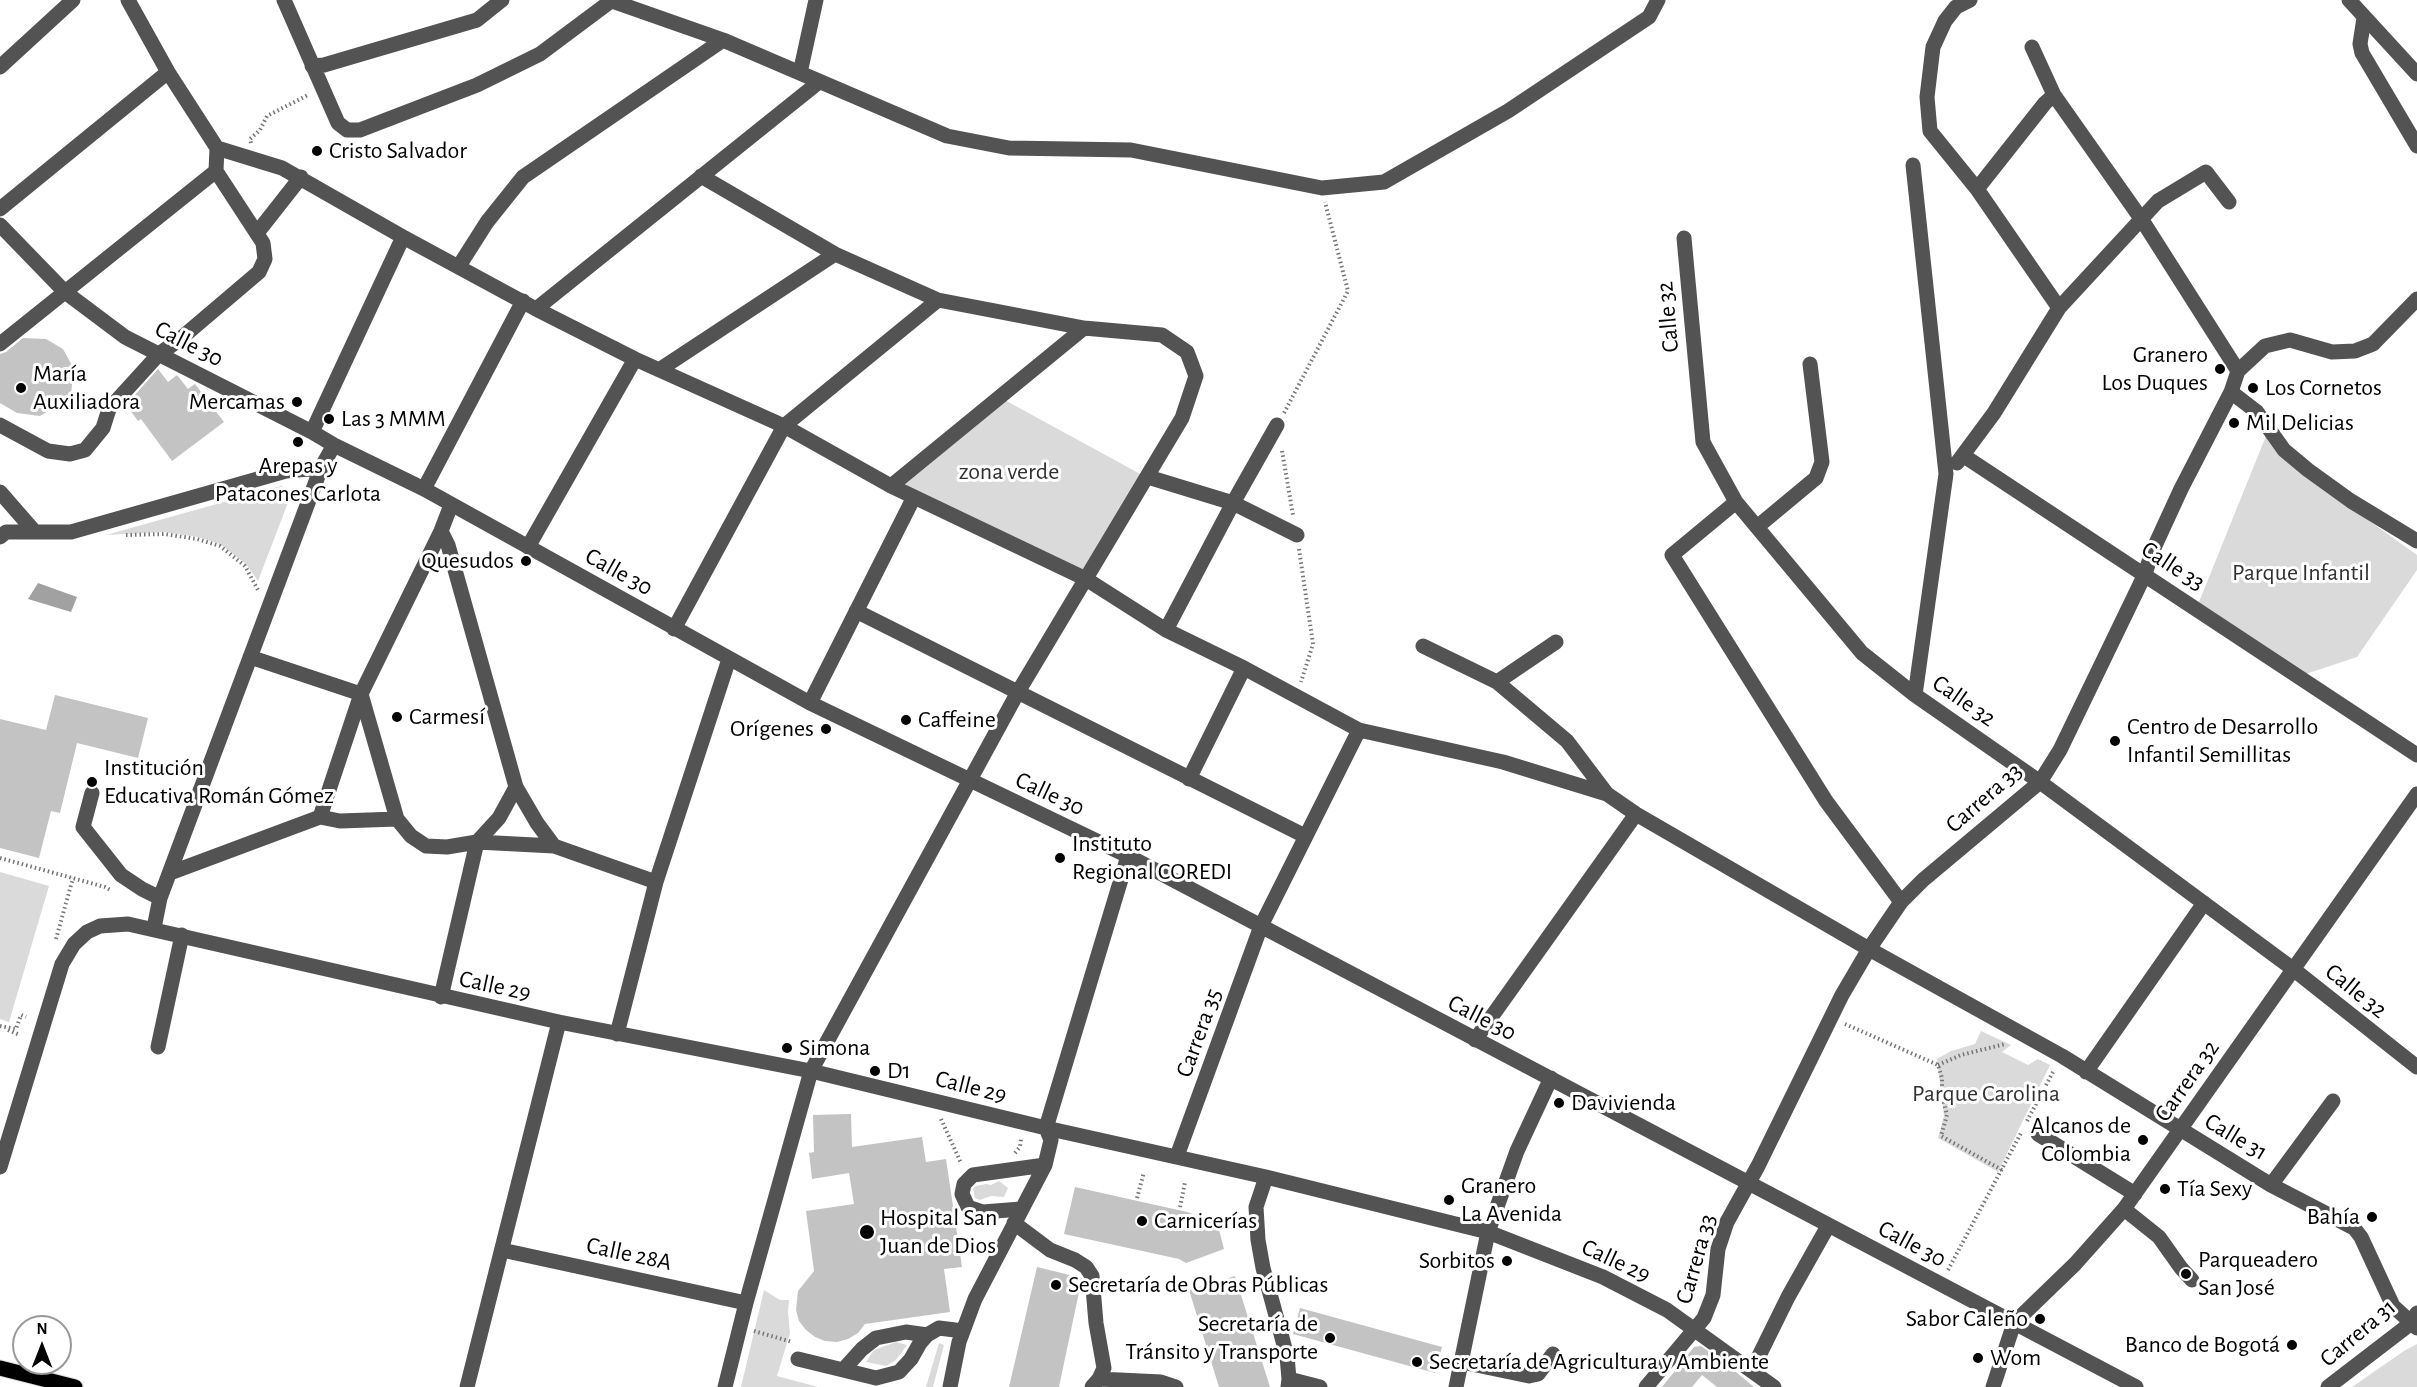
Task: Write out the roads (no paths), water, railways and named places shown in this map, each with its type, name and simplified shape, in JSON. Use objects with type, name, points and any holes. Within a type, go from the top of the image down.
[{"type":"main road","points":[[0,1368],[75,1387]]},
{"type":"street","points":[[0,67],[73,0]]},
{"type":"street","points":[[0,425],[48,452],[70,454],[85,450],[103,428],[109,409],[159,354],[179,340],[259,272],[265,259],[263,243],[216,171],[217,148],[168,72],[128,0]]},
{"type":"street","points":[[284,0],[338,123],[347,130],[360,130],[477,85],[540,54],[610,0],[723,40],[947,136],[1009,148],[1131,150],[1322,188],[1384,182],[1508,111],[1649,17],[1658,0]]},
{"type":"street","points":[[312,66],[324,65],[477,20],[502,0]]},
{"type":"street","points":[[800,73],[816,0]]},
{"type":"street","points":[[1970,0],[1956,7],[1945,21],[1933,47],[1927,97],[1930,131],[1977,189],[2059,308]]},
{"type":"street","points":[[2349,0],[2417,74]]},
{"type":"street","points":[[2364,18],[2360,44],[2362,53],[2417,146]]},
{"type":"street","points":[[459,266],[487,222],[524,177],[723,40]]},
{"type":"street","points":[[2032,47],[2054,95],[2142,220],[2238,371]]},
{"type":"street","points":[[0,209],[168,72]]},
{"type":"street","points":[[424,489],[529,305],[701,176],[819,82]]},
{"type":"street","points":[[1977,189],[2045,103],[2054,95]]},
{"type":"street","points":[[217,148],[268,162],[301,177],[403,237],[529,305],[634,359],[784,426],[891,486],[1086,579],[1166,630],[1244,668],[1359,730],[1503,762],[1607,794]]},
{"type":"street","points":[[1913,165],[1946,474],[1915,694]]},
{"type":"street","points":[[0,344],[216,171]]},
{"type":"street","points":[[1946,474],[1964,456],[1994,413],[2059,308],[2158,201],[2204,172],[2209,173],[2229,202]]},
{"type":"street","points":[[701,176],[835,254],[938,300],[1084,328],[1162,335],[1187,352],[1196,376],[1182,418],[1018,692],[812,1071],[746,1303],[725,1387]]},
{"type":"street","points":[[256,233],[301,177]]},
{"type":"street","name":"Calle 30","points":[[0,225],[65,292],[125,337],[424,489],[810,703],[1128,856],[2136,1387]]},
{"type":"street","points":[[312,432],[403,237]]},
{"type":"street","name":"Calle 32","points":[[1684,238],[1702,442],[1736,502],[1862,653],[2293,969],[2417,1067]]},
{"type":"street","points":[[659,370],[835,254]]},
{"type":"street","name":"Carrera 33","points":[[1646,1387],[1704,1318],[1713,1295],[1718,1249],[1727,1222],[1831,1017],[1869,949],[1901,902],[1923,880],[2040,782],[2060,750],[2145,574],[2152,552],[2176,500],[2231,392],[2238,371],[2265,345],[2290,340],[2332,352],[2355,351],[2373,344],[2417,299]]},
{"type":"street","points":[[675,629],[784,426],[938,300]]},
{"type":"street","points":[[891,486],[1084,328]]},
{"type":"street","points":[[528,548],[634,359]]},
{"type":"street","points":[[1757,527],[1816,478],[1822,462],[1810,364]]},
{"type":"street","points":[[2231,392],[2257,412],[2284,450],[2308,470],[2351,501],[2417,541]]},
{"type":"street","points":[[1166,630],[1277,425]]},
{"type":"street","points":[[154,928],[160,898],[321,468],[334,445]]},
{"type":"street","name":"Calle 33","points":[[1964,456],[2417,754]]},
{"type":"street","points":[[0,537],[6,532],[71,532],[286,471],[321,468]]},
{"type":"street","points":[[1148,477],[1233,503],[1297,535]]},
{"type":"street","points":[[0,492],[34,531]]},
{"type":"street","points":[[810,703],[914,497]]},
{"type":"street","points":[[1736,502],[1672,555],[1826,801],[1901,902]]},
{"type":"street","points":[[320,817],[361,694],[441,531],[451,505]]},
{"type":"street","points":[[441,531],[448,545],[516,787],[537,823],[554,846]]},
{"type":"street","points":[[856,611],[1305,836]]},
{"type":"street","points":[[1497,682],[1556,642]]},
{"type":"street","points":[[1423,646],[1497,682],[1567,741],[1607,794]]},
{"type":"street","points":[[250,657],[361,694]]},
{"type":"street","points":[[617,1034],[656,882],[729,659]]},
{"type":"street","points":[[1189,779],[1244,668]]},
{"type":"street","points":[[361,694],[397,819],[411,836],[426,846],[447,847],[477,842],[554,846],[656,882]]},
{"type":"street","name":"Carrera 35","points":[[1177,1156],[1261,926],[1359,730]]},
{"type":"street","points":[[441,997],[477,842],[499,818],[516,787]]},
{"type":"street","points":[[92,793],[84,827],[121,875],[160,898]]},
{"type":"street","name":"Calle 31","points":[[1607,794],[1636,814],[1869,949],[2062,1056],[2271,1185],[2354,1228],[2361,1237],[2393,1306],[2415,1322]]},
{"type":"street","name":"Carrera 32","points":[[1993,1387],[2013,1323],[2074,1264],[2124,1209],[2417,794]]},
{"type":"street","points":[[1475,1040],[1636,814]]},
{"type":"street","points":[[170,873],[320,817],[340,821],[397,819]]},
{"type":"street","points":[[950,1387],[963,1331],[975,1299],[1045,1165],[1051,1140],[1046,1128],[1128,856]]},
{"type":"street","points":[[2086,1072],[2204,903]]},
{"type":"street","name":"Calle 29","points":[[0,1167],[62,964],[74,944],[87,932],[100,926],[114,924],[154,928],[441,997],[617,1034],[812,1071],[1046,1128],[1266,1177],[1488,1232],[1603,1277],[1667,1310],[1774,1387]]},
{"type":"street","points":[[158,1047],[182,935]]},
{"type":"street","points":[[467,1387],[559,1022]]},
{"type":"street","points":[[1456,1387],[1488,1232],[1517,1151],[1551,1078]]},
{"type":"street","points":[[2271,1185],[2333,1101]]},
{"type":"street","points":[[2038,1134],[2135,1194]]},
{"type":"street","points":[[1045,1165],[973,1175],[964,1184],[962,1194],[968,1208],[1018,1216],[1050,1250],[1080,1263],[1092,1276],[1096,1323],[1104,1368],[1096,1383],[1161,1382],[1176,1387]]},
{"type":"street","points":[[1266,1177],[1256,1207],[1258,1240],[1263,1268],[1287,1356],[1288,1383],[1320,1387]]},
{"type":"street","points":[[2124,1209],[2159,1236],[2192,1280]]},
{"type":"street","points":[[1752,1370],[1828,1226]]},
{"type":"street","name":"Calle 28A","points":[[502,1250],[746,1303]]},
{"type":"street","name":"Carrera 31","points":[[2328,1387],[2415,1322]]},
{"type":"street","points":[[798,1359],[876,1378],[899,1372],[927,1335],[939,1328],[963,1331]]},
{"type":"street","points":[[843,1370],[862,1349],[876,1338],[906,1332],[927,1335]]},
{"type":"street","points":[[1462,1362],[1529,1376],[1538,1374],[1553,1354]]},
{"type":"place","name":"Cristo Salvador","points":[[317,151]]},
{"type":"place","name":"Granero Los Duques","points":[[2220,369]]},
{"type":"place","name":"María Auxiliadora","points":[[21,388]]},
{"type":"place","name":"Los Cornetos","points":[[2253,388]]},
{"type":"place","name":"Mercamas","points":[[297,402]]},
{"type":"place","name":"Las 3 MMM","points":[[329,419]]},
{"type":"place","name":"Mil Delicias","points":[[2234,423]]},
{"type":"place","name":"Arepas y Patacones Carlota","points":[[298,442]]},
{"type":"place","name":"Quesudos","points":[[526,561]]},
{"type":"place","name":"Carmesí","points":[[397,717]]},
{"type":"place","name":"Caffeine","points":[[906,720]]},
{"type":"place","name":"Orígenes","points":[[826,729]]},
{"type":"place","name":"Centro de Desarrollo Infantil Semillitas","points":[[2115,741]]},
{"type":"place","name":"Institución Educativa Román Gómez","points":[[92,782]]},
{"type":"place","name":"Instituto Regional COREDI","points":[[1060,858]]},
{"type":"place","name":"Simona","points":[[787,1048]]},
{"type":"place","name":"D1","points":[[875,1071]]},
{"type":"place","name":"Davivienda","points":[[1559,1103]]},
{"type":"place","name":"Alcanos de Colombia","points":[[2143,1140]]},
{"type":"place","name":"Tía Sexy","points":[[2165,1189]]},
{"type":"place","name":"Granero La Avenida","points":[[1449,1200]]},
{"type":"place","name":"Bahía","points":[[2372,1217]]},
{"type":"place","name":"Carnicerías","points":[[1142,1221]]},
{"type":"place","name":"Hospital San Juan de Dios","points":[[867,1232]]},
{"type":"place","name":"Sorbitos","points":[[1507,1261]]},
{"type":"place","name":"Parqueadero San José","points":[[2186,1274]]},
{"type":"place","name":"Secretaría de Obras Públicas","points":[[1056,1285]]},
{"type":"place","name":"Sabor Caleño","points":[[2040,1319]]},
{"type":"place","name":"Secretaría de Tránsito y Transporte","points":[[1330,1338]]},
{"type":"place","name":"Banco de Bogotá","points":[[2292,1345]]},
{"type":"place","name":"Wom","points":[[1978,1358]]},
{"type":"place","name":"Secretaría de Agricultura y Ambiente","points":[[1417,1362]]},
{"type":"park label","name":"zona verde","points":[[1009,472]]},
{"type":"park label","name":"Parque Infantil","points":[[2301,573]]},
{"type":"park label","name":"Parque Carolina","points":[[1986,1094]]}]
